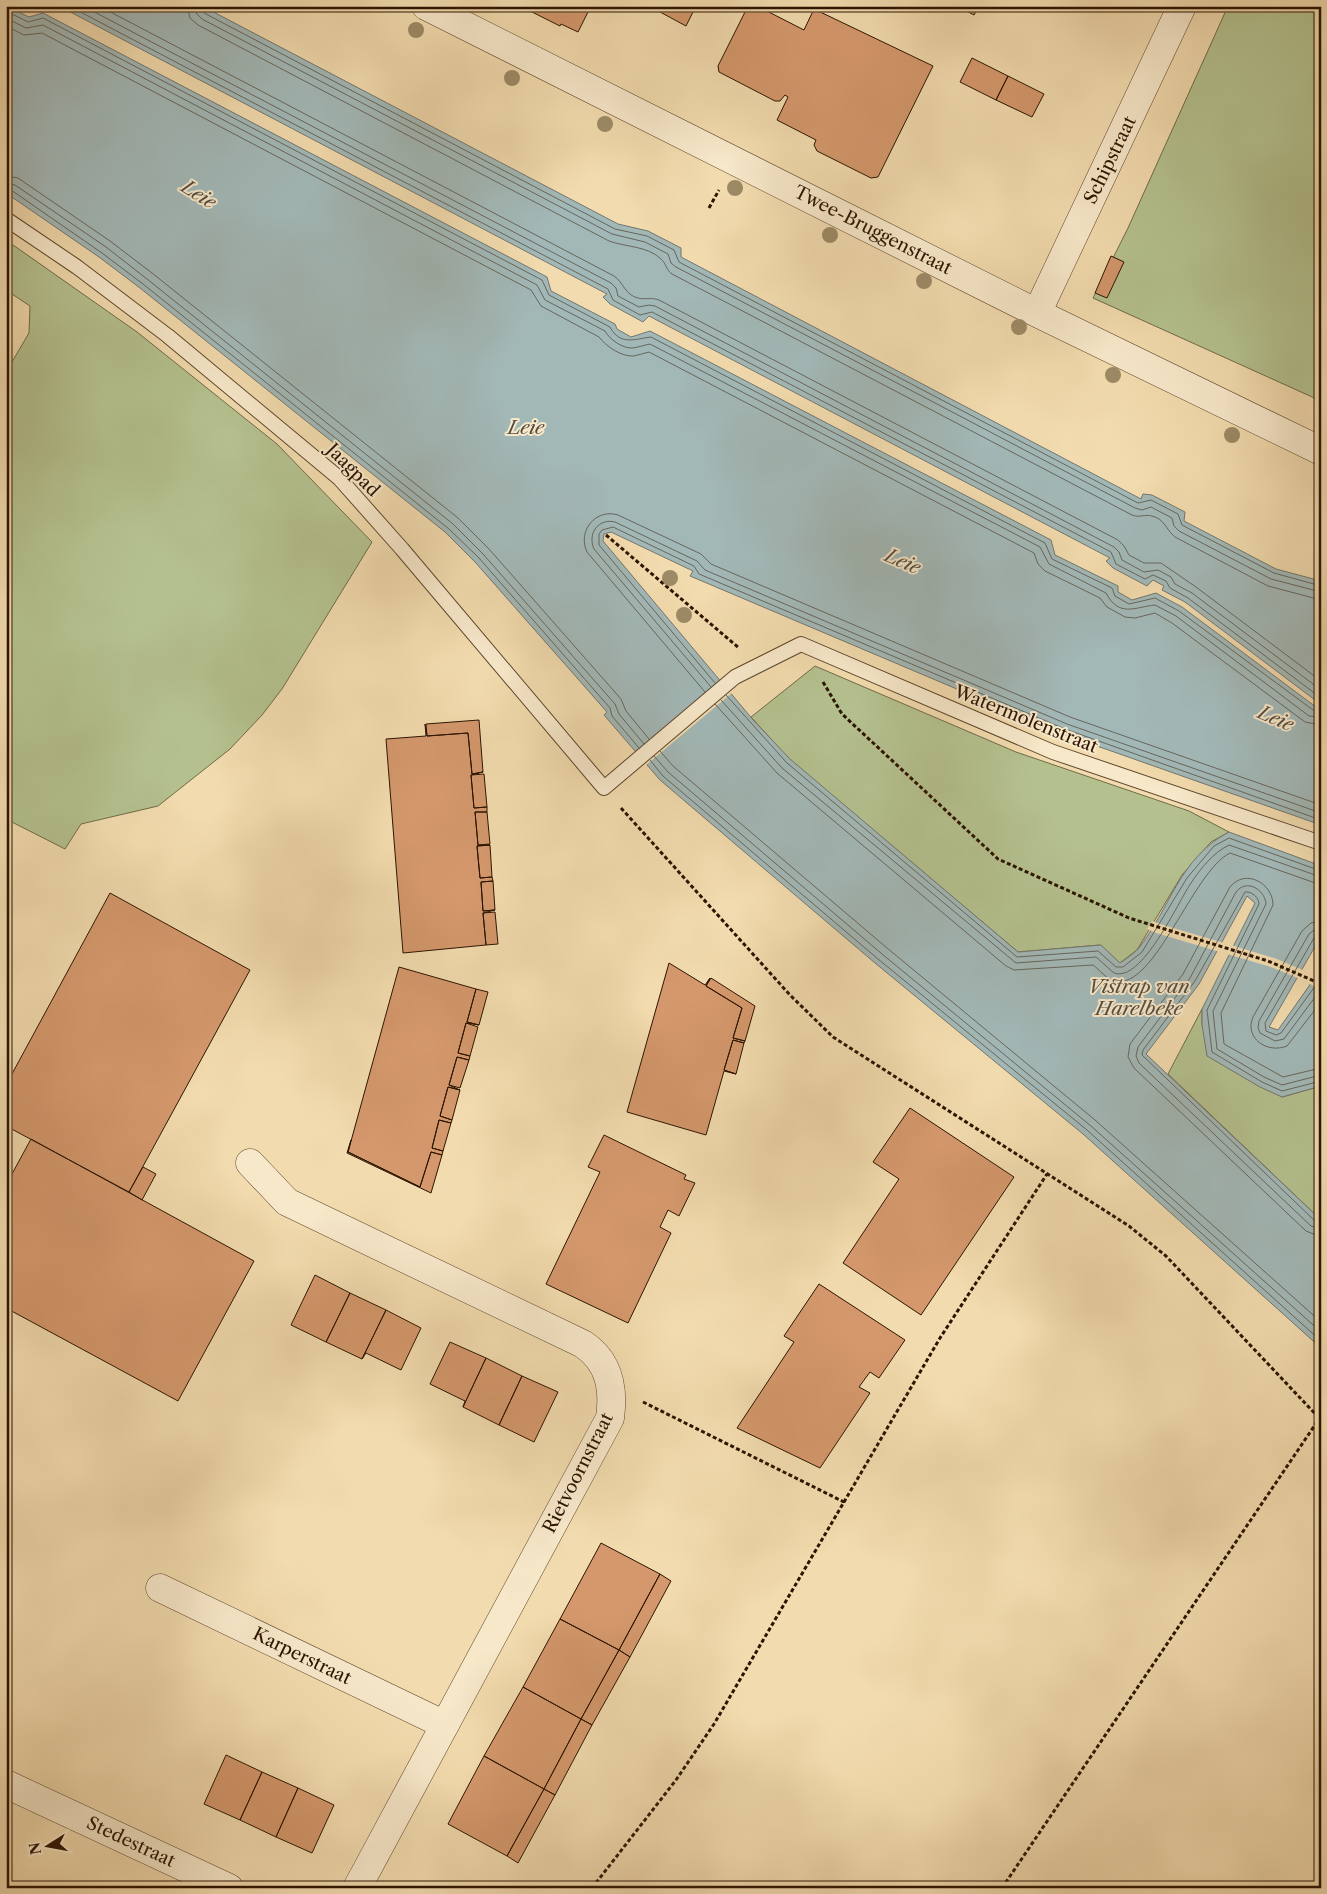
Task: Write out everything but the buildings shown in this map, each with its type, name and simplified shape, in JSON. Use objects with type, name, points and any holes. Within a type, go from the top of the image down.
[{"type":"street","name":"Twee-Bruggenstraat","points":[[426,6],[1037,312],[1321,451]]},
{"type":"street","name":"Schipstraat","points":[[1037,312],[1182,6]]},
{"type":"street","name":"Rietvoornstraat","points":[[250,1163],[287,1202],[583,1344],[592,1350],[604,1366],[611,1386],[610,1418],[356,1888]]},
{"type":"street","name":"Karperstraat","points":[[160,1588],[445,1724]]},
{"type":"street","name":"Stedestraat","points":[[6,1784],[229,1888]]},
{"type":"lane","name":"Jaagpad","points":[[6,218],[77,267],[168,336],[338,478],[402,548],[604,788]]},
{"type":"lane","points":[[604,788],[734,677],[801,644]]},
{"type":"lane","name":"Watermolenstraat","points":[[801,644],[1053,752],[1321,843]]},
{"type":"path","points":[[606,536],[735,644]]},
{"type":"path","points":[[801,644],[842,714],[998,859],[1129,918],[1268,961],[1321,984]]},
{"type":"path","points":[[604,788],[790,995],[833,1037],[1129,1226],[1166,1256],[1320,1419],[1002,1888]]},
{"type":"path","points":[[592,1888],[676,1780],[714,1724],[940,1338],[1047,1174]]},
{"type":"path","points":[[611,1386],[844,1502]]},
{"type":"green space","points":[[1228,6],[1321,6],[1321,401],[1093,298],[1128,228]]},
{"type":"green space","points":[[6,240],[137,332],[277,444],[372,542],[282,689],[262,715],[230,749],[158,806],[81,824],[65,849],[6,819],[6,372],[29,333],[30,306],[6,290]]},
{"type":"green space","points":[[815,666],[1016,752],[1189,811],[1229,832],[1211,842],[1182,875],[1137,950],[1120,963],[1100,945],[1018,952],[790,760],[751,717]]},
{"type":"green space","points":[[1202,1009],[1202,1025],[1282,1097],[1321,1086],[1321,1220],[1168,1074]]},
{"type":"water","points":[[6,6],[29,17],[43,13],[547,277],[551,291],[615,324],[617,329],[631,337],[650,331],[1051,540],[1055,555],[1118,586],[1118,592],[1132,600],[1156,593],[1182,607],[1316,707],[1319,703],[1185,602],[1162,590],[1164,586],[1153,580],[1147,586],[1113,568],[1106,561],[1110,558],[649,316],[643,322],[610,304],[603,297],[607,294],[59,6],[202,6],[618,224],[648,231],[681,248],[681,257],[1141,499],[1143,494],[1152,495],[1185,512],[1184,521],[1276,569],[1321,581],[1321,825],[1063,734],[690,576],[693,571],[611,532],[604,534],[603,541],[754,721],[790,759],[1018,952],[1101,945],[1120,963],[1138,949],[1149,934],[1177,885],[1198,856],[1212,843],[1229,832],[1321,867],[1321,936],[1269,1027],[1278,1030],[1321,969],[1321,1086],[1282,1097],[1260,1087],[1207,1056],[1202,1025],[1202,1009],[1255,903],[1247,896],[1199,984],[1146,1054],[1321,1220],[1321,1348],[1083,1134],[875,963],[660,780],[604,715],[607,712],[475,562],[445,532],[140,288],[99,257],[6,193]]},
{"type":"pier","points":[[722,679],[733,692],[645,766],[634,753]]},
{"type":"pier","points":[[1152,921],[1224,943],[1220,952],[1156,933],[1147,929]]},
{"type":"pier","points":[[1231,945],[1277,959],[1305,971],[1300,979],[1271,967],[1227,954]]},
{"type":"pier","points":[[1313,975],[1321,980],[1321,990],[1308,983]]},
{"type":"water label","name":"Leie","points":[[199,194]]},
{"type":"water label","name":"Leie","points":[[526,427]]},
{"type":"water label","name":"Leie","points":[[903,561]]},
{"type":"water label","name":"Leie","points":[[1276,718]]},
{"type":"water label","name":"Vistrap van Harelbeke","points":[[1139,997]]}]
